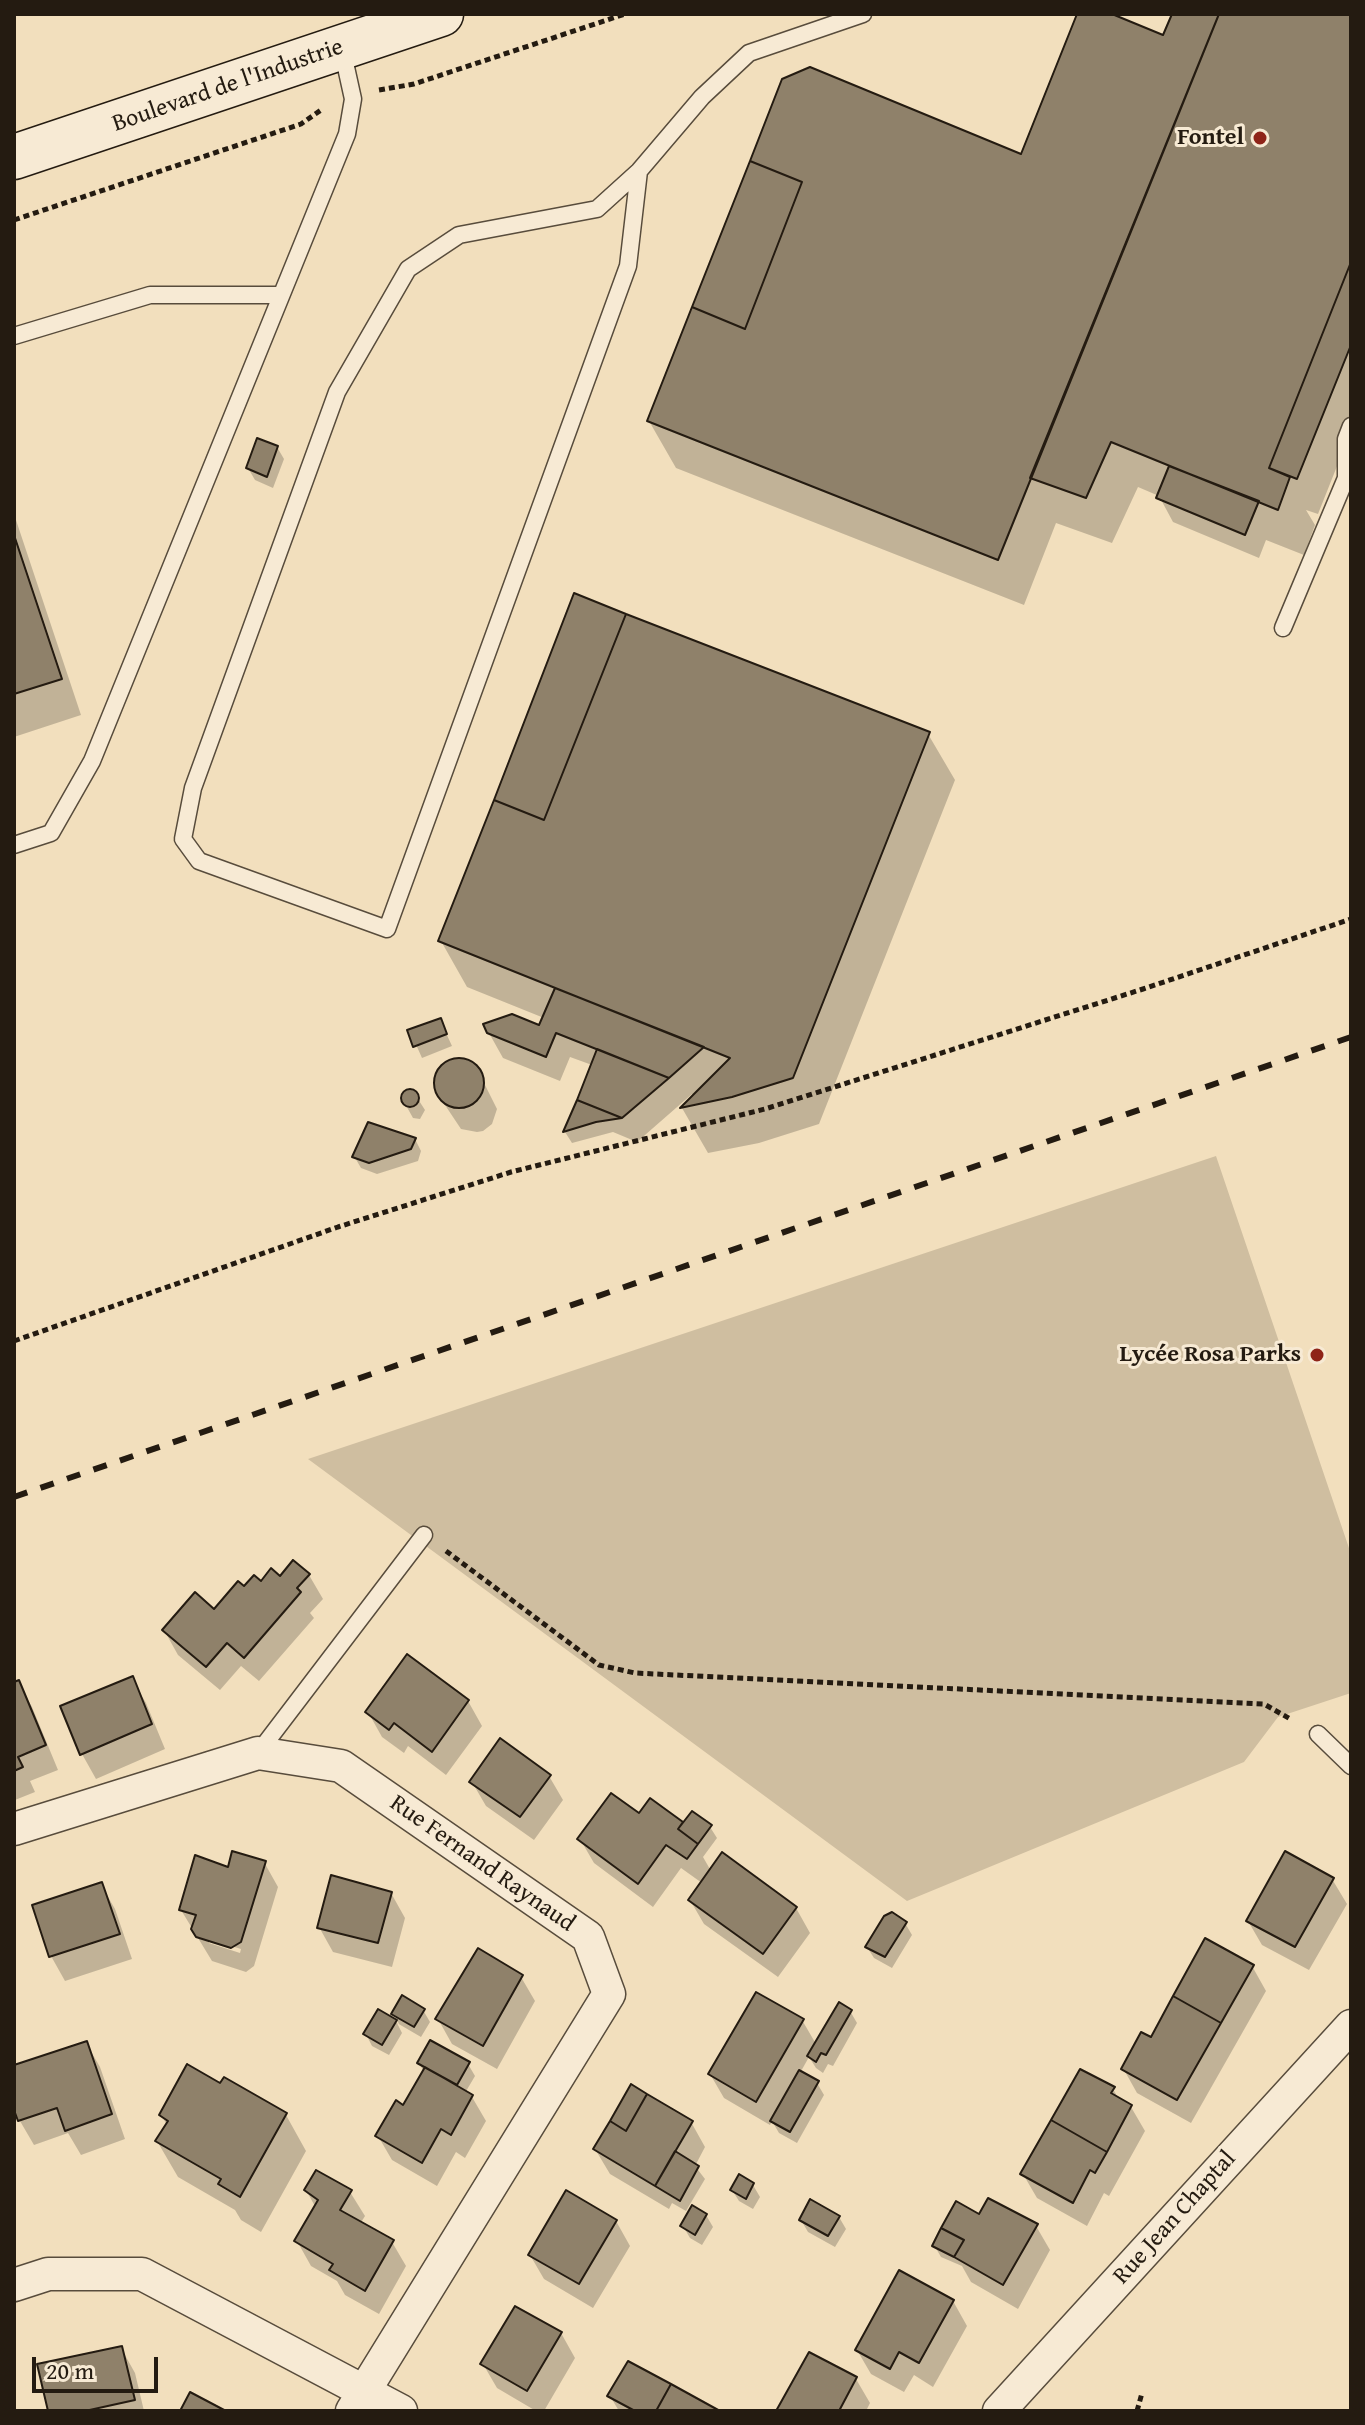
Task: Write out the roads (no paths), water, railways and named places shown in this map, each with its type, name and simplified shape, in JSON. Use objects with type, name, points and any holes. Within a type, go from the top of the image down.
[{"type":"main road","name":"Boulevard de l'Industrie","points":[[14,157],[441,14]]},
{"type":"street","name":"Rue Fernand Raynaud","points":[[14,1829],[258,1753],[341,1766],[588,1937],[609,1994],[358,2400]]},
{"type":"street","name":"Rue Jean Chaptal","points":[[999,2411],[1351,2026]]},
{"type":"street","points":[[14,2285],[48,2274],[142,2274],[358,2400],[401,2411]]},
{"type":"lane","points":[[639,171],[628,266],[387,929],[199,861],[183,839],[193,788],[337,392],[408,269],[459,235],[597,209],[639,171],[702,97],[749,53],[863,14]]},
{"type":"lane","points":[[14,845],[51,833],[92,761],[347,134],[353,99],[342,47]]},
{"type":"lane","points":[[14,336],[150,295],[281,295]]},
{"type":"lane","points":[[1283,628],[1348,476],[1346,439],[1351,426]]},
{"type":"lane","points":[[258,1753],[424,1535]]},
{"type":"lane","points":[[1318,1734],[1351,1766]]},
{"type":"railway","points":[[14,1497],[1351,1037]]},
{"type":"place","name":"Fontel","points":[[1260,138]]},
{"type":"place","name":"Lycée Rosa Parks","points":[[1317,1355]]}]
